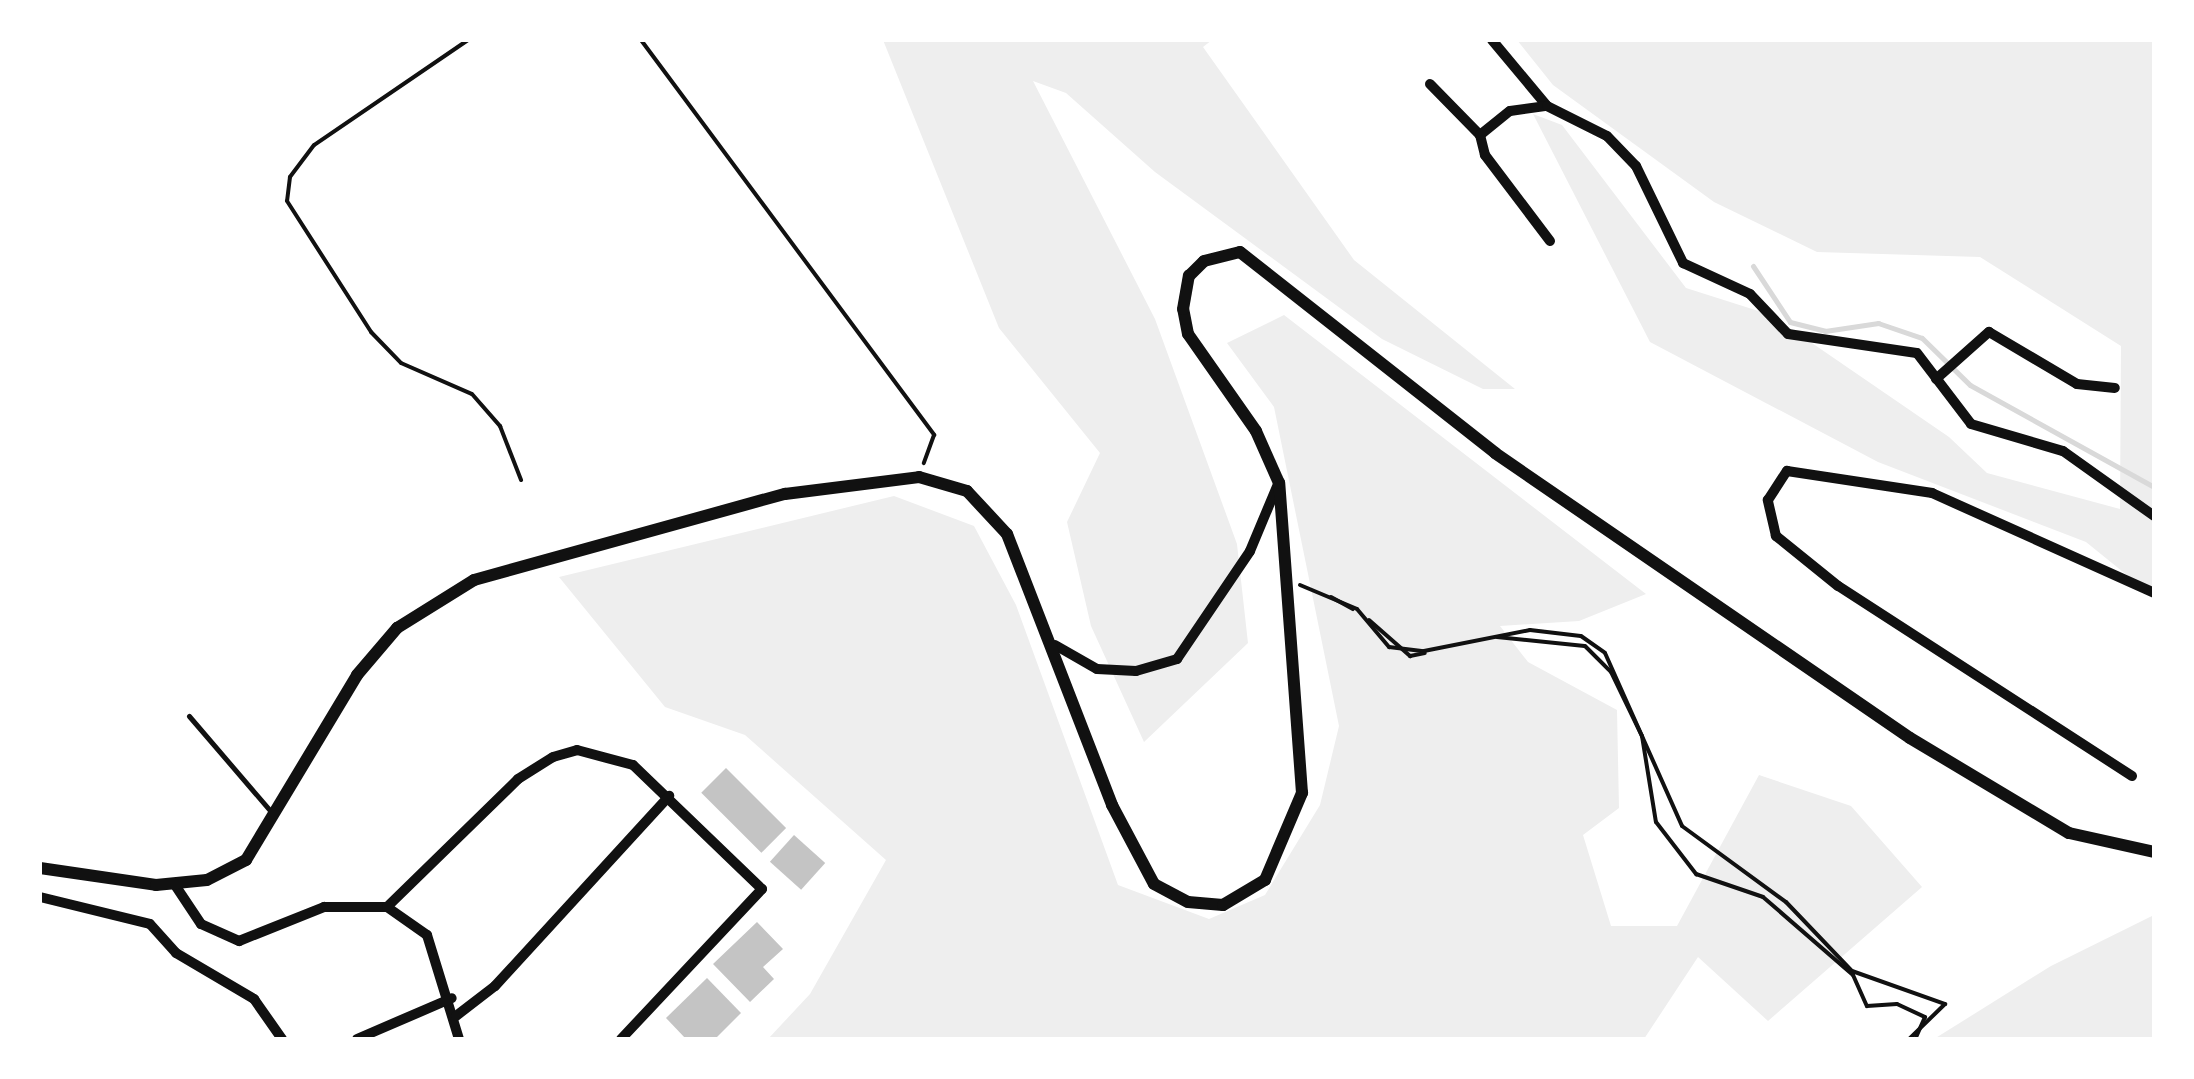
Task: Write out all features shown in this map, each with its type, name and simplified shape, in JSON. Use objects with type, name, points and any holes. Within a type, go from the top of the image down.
[{"type":"street","points":[[1492,40],[1546,106],[1607,136],[1636,166],[1683,263],[1750,294],[1800,339],[1889,343],[1917,354],[1971,424],[2063,451],[2154,516]]},
{"type":"street","points":[[1430,84],[1480,135],[1550,241]]},
{"type":"street","points":[[1480,135],[1510,112],[1546,106]]},
{"type":"street","points":[[40,868],[92,882],[174,884],[246,860],[277,819],[357,675],[433,600],[542,559],[785,494],[918,477],[967,490],[993,510],[1054,646],[1138,861],[1169,894],[1223,905],[1265,880],[1302,793],[1282,575],[1279,484],[1256,431],[1188,334],[1189,276],[1222,252],[1261,262],[1495,453],[1910,738],[2070,833],[2154,852]]},
{"type":"street","points":[[1936,378],[1989,332],[2077,384],[2115,388]]},
{"type":"street","points":[[2132,776],[1838,586],[1776,536],[1768,500],[1787,471],[1932,494],[2154,593]]},
{"type":"street","points":[[1054,646],[1096,669],[1136,672],[1177,660],[1250,551],[1279,484]]},
{"type":"street","points":[[387,907],[518,778],[552,757],[606,754],[668,796],[762,889],[621,1039]]},
{"type":"street","points":[[456,1016],[495,986],[668,796]]},
{"type":"street","points":[[174,884],[200,924],[238,941],[278,933],[324,907],[387,907],[427,935],[452,998],[459,1039]]},
{"type":"street","points":[[40,897],[150,924],[176,953],[254,1000],[282,1039]]},
{"type":"street","points":[[357,1039],[452,998]]},
{"type":"lane","points":[[189,716],[277,819]]},
{"type":"path","points":[[468,40],[416,67],[314,145],[290,176],[287,200],[372,332],[401,363],[472,394],[500,426],[521,480]]},
{"type":"path","points":[[640,40],[934,435],[918,477]]},
{"type":"path","points":[[1282,575],[1364,615],[1410,656],[1484,636],[1585,646],[1611,672],[1642,736],[1656,822],[1696,874],[1763,897],[1853,975],[1867,1006],[1897,1004],[1926,1017],[1912,1039]]},
{"type":"path","points":[[1282,575],[1357,609],[1388,648],[1424,651],[1530,630],[1581,636],[1604,653],[1682,826],[1786,902],[1864,979],[1945,1004],[1912,1039]]},
{"type":"shaded area","points":[[883,40],[1212,40],[1203,47],[1354,260],[1515,389],[1483,389],[1382,339],[1155,172],[1066,93],[1033,81],[1155,319],[1237,544],[1248,643],[1144,742],[1091,626],[1067,522],[1100,453],[999,328]]},
{"type":"shaded area","points":[[1517,40],[2154,40],[2154,597],[2086,542],[1878,462],[1650,342],[1533,114],[1562,125],[1686,288],[1771,315],[1949,437],[1987,473],[2120,509],[2121,346],[1980,257],[1817,252],[1714,202],[1553,85]]},
{"type":"shaded area","points":[[1284,315],[1646,594],[1579,621],[1500,626],[1528,662],[1617,710],[1619,808],[1583,835],[1611,926],[1677,926],[1759,775],[1851,806],[1922,887],[1768,1021],[1698,957],[1644,1039],[768,1039],[810,994],[886,860],[745,735],[665,707],[559,577],[894,496],[974,526],[1016,605],[1118,885],[1209,919],[1265,895],[1320,805],[1339,726],[1274,407],[1227,343]]},
{"type":"shaded area","points":[[2154,915],[2154,1039],[1934,1039],[2051,966]]},
{"type":"building","points":[[726,768],[786,828],[761,853],[701,793]]},
{"type":"building","points":[[794,835],[825,863],[801,890],[770,862]]},
{"type":"building","points":[[757,922],[783,949],[763,967],[774,979],[750,1002],[713,964]]},
{"type":"building","points":[[707,978],[741,1013],[715,1039],[686,1039],[666,1018]]},
{"type":"waterway","points":[[1753,266],[1790,322],[1825,331],[1878,323],[1922,338],[1970,385],[2154,487]]}]
